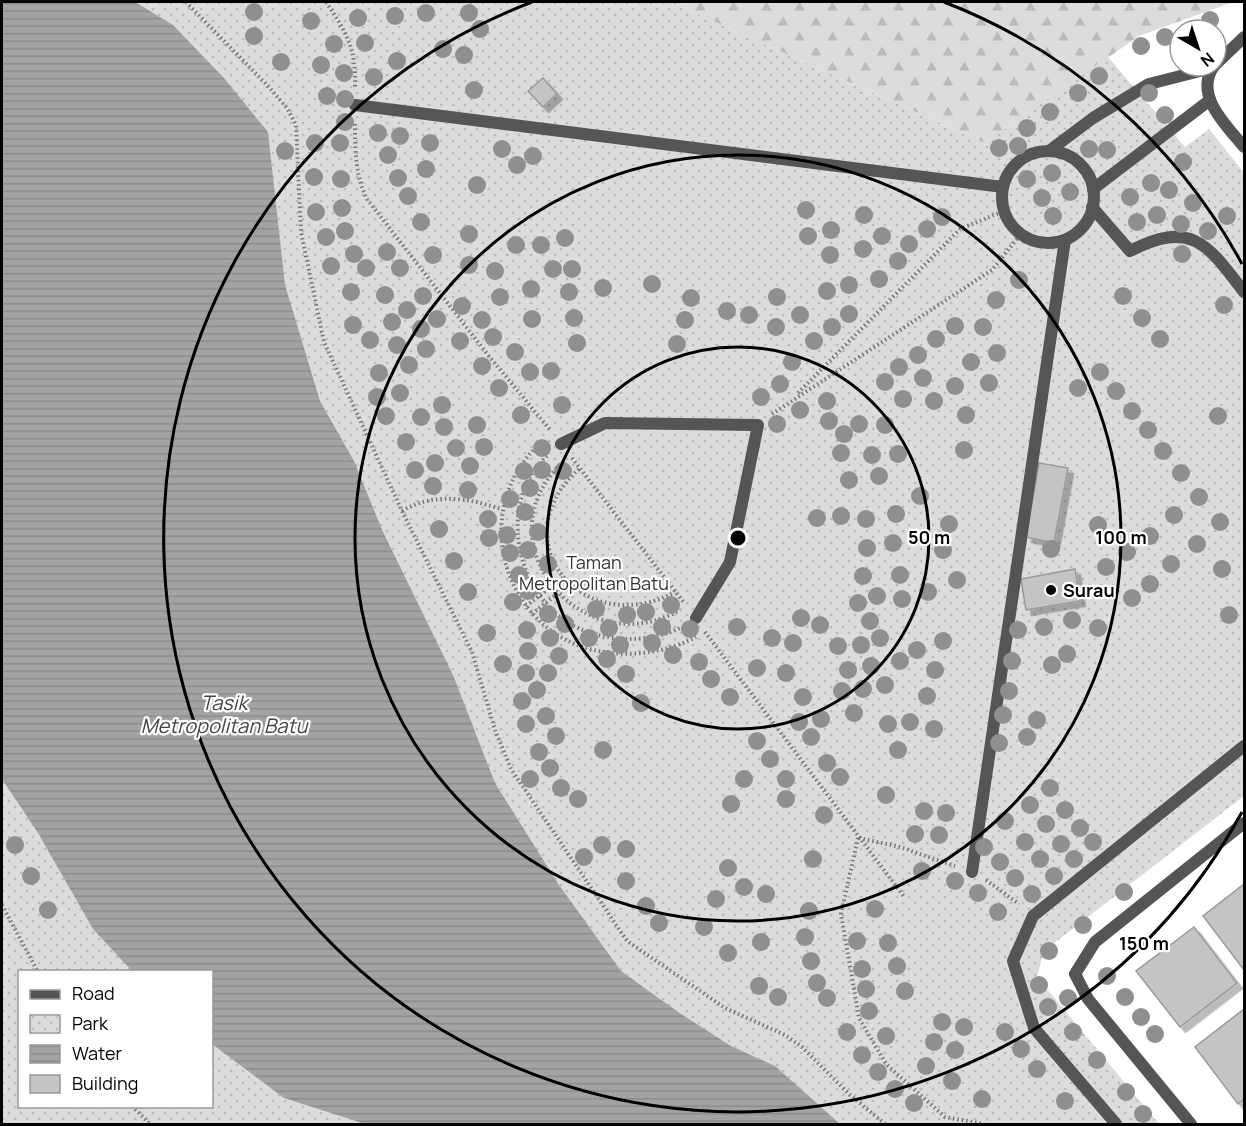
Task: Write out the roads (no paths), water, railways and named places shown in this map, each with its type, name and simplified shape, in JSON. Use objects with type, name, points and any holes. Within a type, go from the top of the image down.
[{"type":"street","points":[[1228,53],[1245,37]]},
{"type":"street","points":[[1049,151],[1093,118],[1149,84],[1171,78]]},
{"type":"street","points":[[1093,189],[1208,94],[1211,78]]},
{"type":"street","points":[[1208,94],[1245,147]]},
{"type":"street","points":[[355,105],[1003,187]]},
{"type":"street","points":[[1049,151],[1073,158],[1089,177],[1093,189],[1092,207],[1084,224],[1065,240],[1040,243],[1020,235],[1004,211],[1003,187],[1015,165],[1036,153],[1049,151]]},
{"type":"street","points":[[1092,207],[1130,251],[1152,240],[1187,237],[1211,250],[1245,292]]},
{"type":"street","points":[[972,872],[1065,240]]},
{"type":"street","points":[[561,444],[605,423],[758,425],[730,562],[696,618]]},
{"type":"street","points":[[1116,1125],[1034,1028],[1013,962],[1033,916],[1245,746]]},
{"type":"street","points":[[1191,1125],[1088,999],[1075,974],[1095,942],[1245,823]]},
{"type":"water","name":"Tasik Metropolitan Batu","points":[[2,2],[135,2],[173,25],[223,77],[268,132],[285,285],[320,401],[354,461],[383,532],[453,675],[495,783],[559,885],[621,971],[731,1046],[775,1066],[840,1124],[365,1124],[284,1098],[213,1045],[213,970],[131,970],[93,929],[38,833],[2,779]]},
{"type":"place","name":"Surau","points":[[1051,590]]},
{"type":"park label","name":"Taman Metropolitan Batu","points":[[594,572]]}]
